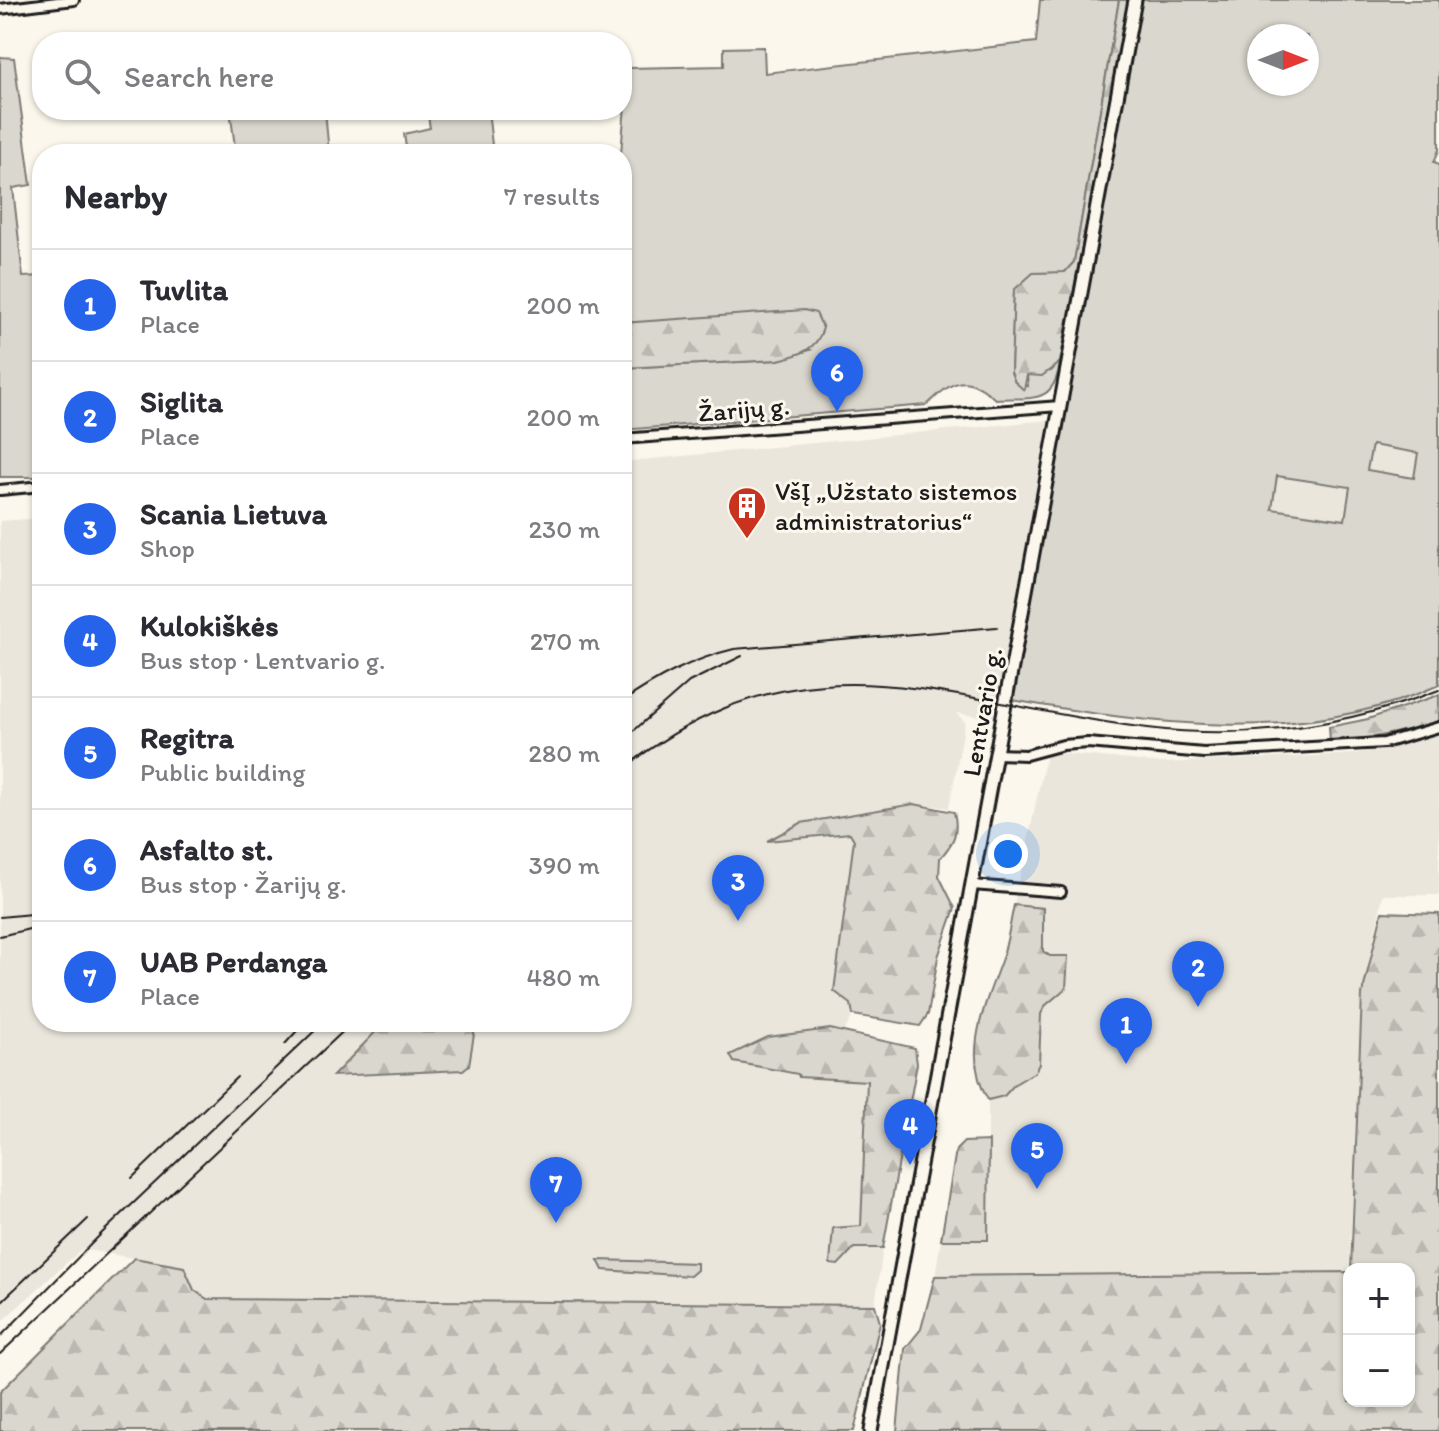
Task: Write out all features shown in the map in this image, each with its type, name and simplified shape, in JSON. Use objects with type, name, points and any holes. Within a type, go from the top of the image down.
[{"type":"main road","name":"Lentvario g.","points":[[871,1431],[1135,0]]},
{"type":"street","points":[[0,9],[70,0]]},
{"type":"street","name":"Žarijų g.","points":[[632,438],[1060,406]]},
{"type":"street","points":[[0,490],[32,487]]},
{"type":"street","points":[[996,754],[1026,755],[1063,745],[1088,743],[1204,753],[1384,743],[1439,727]]},
{"type":"street","points":[[972,885],[1061,892]]},
{"type":"shaded area","points":[[1049,420],[994,719],[956,713],[965,722],[949,808],[914,804],[769,840],[850,833],[854,840],[853,1015],[845,1030],[830,1029],[734,1062],[798,1074],[800,1078],[868,1081],[861,1226],[838,1265],[854,1248],[883,1248],[875,1305],[207,1299],[194,1290],[184,1267],[82,1249],[0,1323],[0,521],[32,519],[32,1032],[376,1032],[334,1076],[469,1065],[474,1032],[632,1032],[632,461]]},
{"type":"shaded area","points":[[1372,445],[1418,453],[1414,479],[1367,470]]},
{"type":"shaded area","points":[[1277,475],[1351,487],[1345,521],[1271,509]]},
{"type":"shaded area","points":[[1439,735],[1439,895],[1383,895],[1362,995],[1349,1263],[1343,1263],[1343,1272],[935,1276],[941,1240],[988,1240],[988,1100],[998,1099],[1029,1077],[1039,1064],[1041,1014],[1045,1006],[1066,988],[1067,983],[1041,944],[1043,908],[1014,905],[1046,756],[1058,753],[1163,763],[1354,754]]},
{"type":"green space","points":[[1040,0],[1119,0],[1074,262],[1065,272],[1014,290],[1011,372],[1015,382],[1028,386],[1027,375],[1051,371],[1060,362],[1053,386],[1047,393],[1030,398],[995,399],[976,385],[960,382],[927,405],[632,429],[632,367],[778,360],[810,350],[677,321],[632,323],[632,144],[622,144],[624,120],[632,120],[632,68],[724,66],[724,48],[764,47],[765,73],[1036,42]]},
{"type":"green space","points":[[1119,0],[1129,0],[1060,362],[1042,376],[1027,375],[1024,390],[1015,382],[1011,372],[1014,290],[1033,273],[1065,272],[1074,262]]},
{"type":"green space","points":[[1141,0],[1439,0],[1439,150],[1434,162],[1439,164],[1439,685],[1387,704],[1335,717],[1282,723],[1228,725],[1174,722],[1012,700]],"holes":[[[1372,445],[1418,453],[1414,478],[1367,470]],[[1277,476],[1350,487],[1345,520],[1272,509]]]},
{"type":"green space","points":[[0,57],[14,58],[31,185],[13,188],[23,277],[32,277],[32,477],[0,477]]},
{"type":"green space","points":[[231,120],[326,120],[328,144],[235,144]]},
{"type":"green space","points":[[429,120],[489,120],[492,144],[406,144],[404,134],[430,128]]},
{"type":"green space","points":[[804,310],[816,313],[823,328],[812,346],[778,360],[632,367],[632,322]]},
{"type":"green space","points":[[1439,695],[1439,723],[1380,736],[1330,742],[1329,727],[1368,719]]},
{"type":"green space","points":[[914,804],[954,812],[956,826],[952,842],[940,858],[939,876],[955,908],[938,957],[928,1014],[920,1026],[853,1015],[851,1004],[834,991],[854,840],[850,833],[767,841],[801,823]]},
{"type":"green space","points":[[1014,905],[1043,908],[1043,951],[1050,956],[1068,956],[1066,988],[1045,1006],[1041,1014],[1039,1064],[1035,1072],[1015,1084],[1004,1096],[988,1100],[976,1065],[978,1030],[1005,947]]},
{"type":"green space","points":[[1382,912],[1439,914],[1439,1431],[897,1431],[905,1349],[921,1329],[935,1276],[1343,1272],[1343,1407],[1415,1407],[1415,1263],[1351,1263],[1362,995]]},
{"type":"green space","points":[[830,1029],[915,1048],[917,1064],[883,1248],[854,1248],[838,1265],[830,1264],[833,1228],[861,1226],[867,1081],[799,1077],[798,1074],[734,1062],[730,1055],[768,1037]]},
{"type":"green space","points":[[375,1032],[474,1032],[469,1065],[463,1070],[333,1076]]},
{"type":"green space","points":[[989,1141],[988,1240],[941,1240],[956,1150],[964,1142]]},
{"type":"green space","points":[[134,1258],[184,1267],[194,1290],[207,1299],[875,1305],[880,1323],[854,1431],[0,1431],[0,1392]]},
{"type":"green space","points":[[598,1260],[697,1263],[697,1270],[690,1276],[603,1270]]},
{"type":"railway","points":[[632,695],[675,670],[734,649],[997,627]]},
{"type":"railway","points":[[632,732],[689,682],[742,656]]},
{"type":"railway","points":[[632,763],[689,725],[753,698],[816,686],[878,685],[941,692],[1148,728],[1222,732],[1259,731],[1332,721],[1439,690]]},
{"type":"railway","points":[[0,917],[32,914]]},
{"type":"railway","points":[[0,936],[32,928]]},
{"type":"railway","points":[[285,1044],[296,1032]]},
{"type":"railway","points":[[0,1337],[102,1233],[313,1032]]},
{"type":"railway","points":[[0,1354],[342,1032]]},
{"type":"railway","points":[[132,1178],[237,1077]]},
{"type":"railway","points":[[0,1303],[88,1219]]},
{"type":"place","name":"Asfalto st.","points":[[837,412]]},
{"type":"place","name":"VšĮ „Užstato sistemos administratorius“","points":[[747,540]]},
{"type":"place","name":"Scania Lietuva","points":[[738,921]]},
{"type":"place","name":"Siglita","points":[[1198,1007]]},
{"type":"place","name":"Tuvlita","points":[[1126,1064]]},
{"type":"place","name":"Kulokiškės","points":[[910,1165]]},
{"type":"place","name":"Regitra","points":[[1037,1189]]},
{"type":"place","name":"UAB Perdanga","points":[[556,1223]]}]
